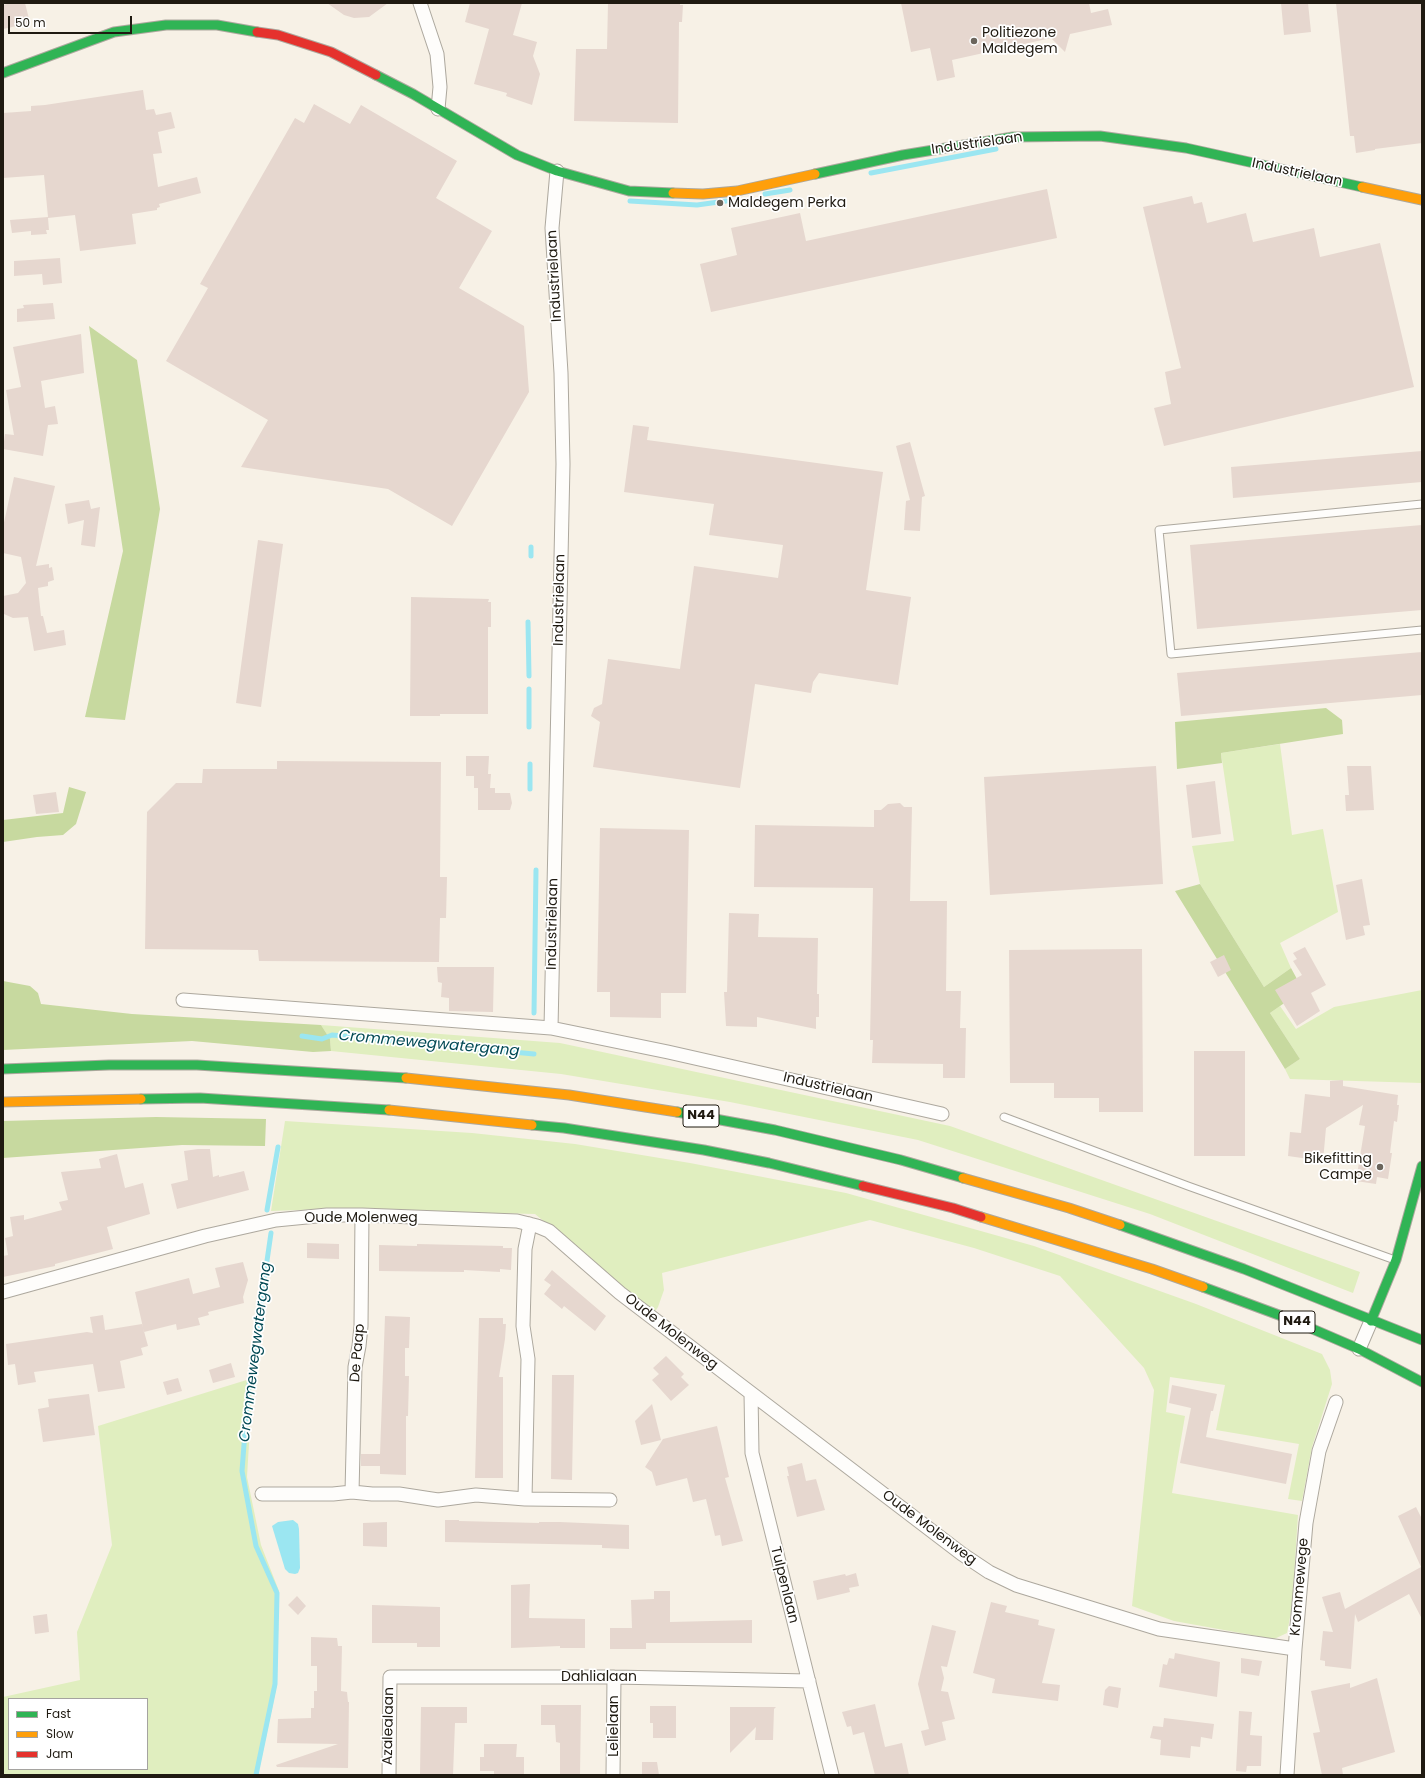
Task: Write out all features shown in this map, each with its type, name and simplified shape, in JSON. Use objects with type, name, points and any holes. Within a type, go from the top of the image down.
[{"type":"main road","name":"Industrielaan","points":[[3,73],[114,32],[166,25],[217,25],[278,34],[332,52],[438,109],[517,155],[557,171],[629,191],[703,194],[737,191],[903,155],[1013,137],[1100,136],[1186,148],[1422,200]]},
{"type":"main road","name":"N44","points":[[3,1068],[197,1066],[400,1077],[569,1095],[708,1118],[840,1145],[960,1176],[1069,1208],[1163,1239],[1244,1269],[1371,1321],[1422,1340]]},
{"type":"main road","name":"N44","points":[[3,1102],[200,1098],[397,1110],[564,1128],[704,1150],[835,1178],[953,1208],[1174,1277],[1288,1318],[1359,1349],[1422,1382]]},
{"type":"main road","points":[[1371,1321],[1396,1260],[1422,1166]]},
{"type":"street","points":[[420,3],[437,54],[440,87],[438,109]]},
{"type":"street","name":"Industrielaan","points":[[551,1028],[563,464],[561,373],[552,228],[557,171]]},
{"type":"street","name":"Industrielaan","points":[[183,1000],[551,1028],[668,1052],[942,1114]]},
{"type":"street","name":"Oude Molenweg","points":[[3,1292],[205,1236],[276,1220],[327,1215],[362,1215],[517,1222],[530,1224],[549,1232],[620,1293],[962,1554],[989,1572],[1009,1582],[1159,1629],[1295,1649]]},
{"type":"street","name":"De Paap","points":[[352,1492],[355,1367],[360,1326],[362,1215]]},
{"type":"street","points":[[525,1499],[528,1359],[523,1326],[525,1249],[530,1224]]},
{"type":"street","points":[[1359,1349],[1371,1321]]},
{"type":"street","name":"Tulpenlaan","points":[[751,1393],[752,1453],[780,1573],[832,1775]]},
{"type":"street","name":"Krommewege","points":[[1287,1775],[1295,1649],[1307,1516],[1318,1451],[1336,1402]]},
{"type":"street","points":[[262,1494],[332,1494],[352,1492],[399,1494],[438,1500],[476,1495],[525,1499],[610,1500]]},
{"type":"street","name":"Dahlialaan","points":[[390,1676],[614,1677],[809,1681]]},
{"type":"street","name":"Azalealaan","points":[[389,1775],[390,1676]]},
{"type":"street","name":"Lelielaan","points":[[613,1775],[614,1677]]},
{"type":"lane","points":[[1422,504],[1159,530],[1171,654],[1422,630]]},
{"type":"lane","points":[[1004,1117],[1188,1186],[1396,1260]]},
{"type":"green space","points":[[89,326],[137,360],[160,509],[125,720],[85,717],[123,551]]},
{"type":"green space","points":[[1326,708],[1342,720],[1343,734],[1221,753],[1222,763],[1177,769],[1175,722]]},
{"type":"green space","points":[[1280,744],[1292,835],[1323,829],[1338,912],[1280,943],[1291,968],[1264,987],[1200,884],[1192,846],[1234,841],[1221,753]]},
{"type":"green space","points":[[69,787],[86,792],[76,824],[63,835],[3,842],[3,820],[63,813]]},
{"type":"green space","points":[[1200,884],[1264,987],[1291,968],[1303,990],[1270,1013],[1300,1059],[1285,1069],[1175,891]]},
{"type":"green space","points":[[3,981],[30,986],[38,993],[41,1004],[132,1014],[321,1025],[330,1039],[331,1051],[313,1052],[192,1041],[3,1050]]},
{"type":"green space","points":[[1422,990],[1422,1083],[1290,1079],[1285,1069],[1300,1059],[1270,1013],[1280,1006],[1296,1029],[1334,1007]]},
{"type":"green space","points":[[321,1025],[560,1043],[950,1126],[1360,1272],[1353,1293],[1150,1214],[918,1140],[730,1102],[561,1074],[331,1051],[330,1039]]},
{"type":"green space","points":[[156,1117],[266,1119],[265,1146],[182,1145],[3,1158],[3,1121]]},
{"type":"green space","points":[[285,1121],[472,1133],[575,1144],[690,1163],[846,1193],[1034,1246],[1196,1304],[1322,1354],[1330,1370],[1332,1384],[1312,1447],[1302,1501],[1288,1499],[1299,1444],[1216,1430],[1225,1385],[1170,1377],[1166,1412],[1185,1416],[1172,1493],[1298,1515],[1292,1607],[1287,1633],[1274,1639],[1174,1621],[1132,1606],[1154,1390],[1144,1368],[1060,1276],[974,1248],[870,1220],[662,1273],[664,1290],[658,1307],[654,1313],[535,1214],[326,1209],[271,1211]]},
{"type":"green space","points":[[253,1378],[247,1477],[261,1545],[279,1591],[277,1685],[258,1775],[3,1775],[3,1697],[80,1680],[77,1632],[112,1545],[98,1426]]},
{"type":"water","points":[[293,1520],[298,1524],[299,1529],[300,1568],[298,1573],[295,1574],[289,1573],[285,1569],[272,1526],[278,1522]]},
{"type":"building","points":[[11,3],[25,3],[30,23],[3,29],[3,5]]},
{"type":"building","points":[[327,3],[388,3],[369,17],[354,18],[344,15]]},
{"type":"building","points":[[470,3],[522,3],[513,35],[537,42],[533,56],[540,74],[532,105],[506,96],[507,93],[474,84],[489,29],[465,22]]},
{"type":"building","points":[[608,3],[680,3],[680,5],[683,5],[682,22],[679,22],[678,123],[574,121],[576,49],[607,49]]},
{"type":"building","name":"Politiezone Maldegem","points":[[901,3],[1089,3],[1091,13],[1108,9],[1112,25],[1070,34],[1065,52],[1051,38],[952,60],[955,77],[937,81],[930,48],[911,52]]},
{"type":"building","points":[[1281,3],[1308,3],[1311,32],[1284,35]]},
{"type":"building","points":[[1336,3],[1422,3],[1422,143],[1356,153],[1354,136],[1350,136]]},
{"type":"building","points":[[143,90],[146,110],[154,109],[156,115],[171,112],[175,128],[158,132],[162,153],[153,154],[158,187],[197,177],[201,193],[159,204],[160,207],[157,208],[157,210],[132,214],[136,244],[80,251],[75,215],[48,218],[49,230],[46,230],[47,234],[31,235],[31,231],[12,233],[10,220],[48,217],[44,175],[3,178],[3,113],[31,111],[31,106]]},
{"type":"building","points":[[314,104],[350,124],[361,105],[457,161],[436,198],[492,231],[459,288],[524,326],[529,392],[452,526],[388,489],[241,467],[268,420],[166,361],[208,288],[200,284],[295,118],[304,123]]},
{"type":"building","points":[[1047,189],[1057,238],[711,312],[700,264],[737,255],[731,228],[800,213],[806,241]]},
{"type":"building","points":[[1192,196],[1194,204],[1202,202],[1207,223],[1246,213],[1253,242],[1314,228],[1320,257],[1380,243],[1414,387],[1164,446],[1154,408],[1171,404],[1165,372],[1181,368],[1143,207]]},
{"type":"building","points":[[60,258],[62,283],[43,285],[42,274],[14,276],[14,261]]},
{"type":"building","points":[[53,303],[55,319],[17,322],[17,309],[24,308],[23,305]]},
{"type":"building","points":[[81,334],[84,373],[41,381],[45,408],[55,406],[58,424],[48,425],[43,456],[3,449],[5,434],[14,435],[6,390],[21,387],[13,347]]},
{"type":"building","points":[[633,425],[649,427],[647,440],[883,472],[866,590],[911,597],[898,685],[819,673],[813,682],[811,693],[755,684],[740,788],[593,767],[600,722],[591,716],[594,708],[602,704],[608,659],[680,669],[694,566],[778,578],[783,545],[709,535],[714,504],[624,492]]},
{"type":"building","points":[[910,442],[925,496],[922,497],[920,531],[904,530],[906,501],[910,500],[896,446]]},
{"type":"building","points":[[1422,451],[1422,482],[1233,498],[1231,467]]},
{"type":"building","points":[[14,477],[55,486],[36,566],[49,564],[49,568],[52,567],[54,580],[48,582],[48,586],[38,588],[41,616],[43,616],[47,633],[64,630],[66,645],[34,651],[28,617],[13,618],[4,614],[3,596],[18,593],[26,583],[21,557],[3,553],[3,527]]},
{"type":"building","points":[[89,500],[91,509],[100,507],[95,547],[81,545],[84,520],[68,524],[65,504]]},
{"type":"building","points":[[1422,525],[1422,610],[1197,629],[1190,545]]},
{"type":"building","points":[[258,540],[283,544],[261,707],[236,703]]},
{"type":"building","points":[[411,597],[489,599],[488,602],[491,602],[491,627],[488,627],[488,714],[440,714],[440,716],[410,716]]},
{"type":"building","points":[[1422,652],[1422,695],[1181,716],[1177,673]]},
{"type":"building","points":[[466,756],[489,756],[488,774],[491,774],[490,788],[495,788],[495,793],[510,793],[512,803],[510,810],[478,810],[478,788],[474,788],[474,776],[466,776]]},
{"type":"building","points":[[277,761],[441,762],[440,877],[447,877],[446,918],[440,918],[439,962],[259,961],[258,950],[145,949],[147,812],[176,783],[202,783],[203,769],[277,769]]},
{"type":"building","points":[[1156,766],[1163,884],[990,895],[984,777]]},
{"type":"building","points":[[1347,766],[1371,766],[1374,810],[1346,811],[1345,795],[1349,795]]},
{"type":"building","points":[[1215,781],[1221,834],[1192,838],[1186,785]]},
{"type":"building","points":[[56,792],[59,812],[36,814],[33,795]]},
{"type":"building","points":[[900,803],[904,807],[912,807],[910,901],[947,901],[946,991],[961,991],[960,1028],[966,1028],[965,1078],[943,1078],[943,1064],[872,1063],[873,1040],[870,1040],[873,888],[754,887],[755,825],[874,827],[874,810],[881,810],[888,804]]},
{"type":"building","points":[[600,828],[689,830],[686,993],[661,993],[661,1018],[610,1017],[610,992],[597,992]]},
{"type":"building","points":[[1362,879],[1370,925],[1363,926],[1365,935],[1346,940],[1336,885]]},
{"type":"building","points":[[729,913],[759,914],[758,937],[818,938],[817,994],[819,994],[819,1017],[816,1017],[816,1029],[757,1017],[757,1027],[726,1026],[724,992],[727,992]]},
{"type":"building","points":[[1305,947],[1326,985],[1311,993],[1320,1011],[1297,1026],[1275,990],[1302,975],[1293,961],[1297,959],[1293,953]]},
{"type":"building","points":[[1142,949],[1143,1112],[1099,1112],[1099,1098],[1054,1098],[1054,1083],[1010,1083],[1009,950]]},
{"type":"building","points":[[1224,955],[1231,970],[1218,977],[1210,962]]},
{"type":"building","points":[[437,967],[494,967],[493,1012],[449,1011],[449,998],[441,997],[442,983],[438,982]]},
{"type":"building","points":[[1194,1051],[1245,1051],[1245,1156],[1194,1156]]},
{"type":"building","points":[[1343,1080],[1343,1086],[1398,1095],[1397,1105],[1399,1105],[1397,1122],[1394,1121],[1390,1153],[1392,1153],[1388,1179],[1377,1177],[1376,1184],[1356,1181],[1365,1126],[1359,1125],[1363,1105],[1326,1128],[1323,1161],[1288,1156],[1290,1132],[1301,1133],[1305,1094],[1330,1097],[1330,1081]]},
{"type":"building","points":[[210,1149],[213,1177],[244,1171],[249,1190],[177,1209],[171,1184],[188,1180],[184,1151]]},
{"type":"building","points":[[117,1154],[125,1188],[143,1183],[150,1214],[107,1227],[113,1249],[55,1264],[55,1266],[3,1277],[3,1256],[8,1255],[5,1238],[13,1236],[10,1217],[24,1215],[24,1220],[62,1210],[59,1202],[68,1200],[61,1172],[101,1168],[99,1159]]},
{"type":"building","points":[[307,1243],[339,1244],[339,1259],[307,1258]]},
{"type":"building","points":[[417,1244],[503,1246],[503,1248],[512,1248],[511,1270],[500,1269],[500,1272],[464,1270],[464,1272],[379,1271],[379,1245],[417,1246]]},
{"type":"building","points":[[243,1262],[248,1280],[243,1297],[244,1303],[208,1312],[209,1315],[198,1318],[200,1325],[177,1330],[176,1324],[144,1332],[135,1292],[189,1278],[193,1294],[220,1287],[215,1268]]},
{"type":"building","points":[[552,1270],[606,1316],[595,1331],[564,1306],[562,1309],[544,1294],[551,1285],[544,1280]]},
{"type":"building","points":[[103,1315],[105,1330],[142,1324],[148,1346],[141,1348],[143,1355],[120,1361],[125,1388],[98,1392],[93,1364],[34,1372],[36,1382],[18,1385],[15,1364],[8,1365],[6,1344],[87,1332],[93,1333],[90,1317]]},
{"type":"building","points":[[385,1316],[410,1317],[409,1348],[405,1348],[405,1376],[409,1376],[408,1416],[406,1416],[406,1475],[380,1474],[380,1466],[361,1466],[361,1454],[380,1454]]},
{"type":"building","points":[[479,1318],[503,1318],[503,1324],[506,1324],[499,1377],[503,1377],[503,1478],[475,1478]]},
{"type":"building","points":[[666,1356],[684,1374],[681,1377],[689,1385],[671,1401],[652,1380],[659,1374],[653,1368]]},
{"type":"building","points":[[231,1363],[235,1377],[213,1383],[209,1370]]},
{"type":"building","points":[[552,1375],[574,1375],[572,1480],[551,1479]]},
{"type":"building","points":[[178,1378],[182,1391],[167,1395],[163,1382]]},
{"type":"building","points":[[1172,1385],[1217,1394],[1213,1411],[1211,1411],[1206,1437],[1292,1454],[1286,1484],[1180,1463],[1191,1408],[1169,1403]]},
{"type":"building","points":[[89,1394],[95,1435],[43,1442],[38,1409],[49,1407],[48,1399]]},
{"type":"building","points":[[652,1404],[661,1440],[641,1445],[635,1421]]},
{"type":"building","points":[[717,1426],[729,1477],[725,1478],[743,1541],[722,1546],[720,1535],[715,1536],[706,1499],[693,1502],[687,1478],[656,1486],[652,1472],[645,1467],[663,1439]]},
{"type":"building","points":[[802,1463],[806,1481],[816,1479],[825,1510],[797,1517],[787,1476],[789,1476],[787,1467]]},
{"type":"building","points":[[1416,1507],[1422,1519],[1422,1619],[1409,1594],[1358,1622],[1355,1614],[1351,1669],[1325,1666],[1325,1661],[1320,1660],[1323,1631],[1333,1632],[1322,1597],[1340,1592],[1345,1609],[1421,1567],[1398,1516]]},
{"type":"building","points":[[445,1520],[629,1525],[629,1549],[602,1548],[602,1545],[445,1542]]},
{"type":"building","points":[[387,1522],[387,1547],[363,1546],[363,1523]]},
{"type":"building","points":[[856,1573],[859,1586],[849,1588],[850,1592],[817,1600],[813,1581]]},
{"type":"building","points":[[530,1584],[529,1618],[585,1619],[585,1648],[560,1648],[560,1646],[511,1648],[511,1585]]},
{"type":"building","points":[[654,1591],[670,1591],[670,1622],[752,1620],[752,1643],[646,1643],[646,1649],[610,1649],[610,1628],[632,1628],[631,1600],[654,1599]]},
{"type":"building","points":[[297,1596],[306,1606],[298,1615],[288,1605]]},
{"type":"building","points":[[991,1602],[1007,1606],[1005,1612],[1039,1620],[1038,1625],[1055,1629],[1042,1683],[1060,1685],[1058,1701],[992,1693],[995,1679],[973,1673]]},
{"type":"building","points":[[372,1605],[440,1607],[440,1647],[417,1647],[417,1643],[372,1643]]},
{"type":"building","points":[[47,1614],[49,1632],[35,1634],[33,1616]]},
{"type":"building","points":[[932,1625],[956,1631],[947,1667],[941,1666],[944,1678],[941,1691],[948,1692],[955,1719],[942,1722],[946,1740],[925,1746],[921,1731],[929,1729],[918,1684]]},
{"type":"building","points":[[311,1637],[337,1638],[338,1646],[342,1646],[341,1691],[347,1692],[349,1702],[348,1768],[277,1767],[276,1765],[338,1744],[277,1743],[278,1719],[311,1718],[311,1708],[314,1708],[314,1691],[317,1691],[317,1666],[311,1666]]},
{"type":"building","points":[[1175,1653],[1220,1662],[1217,1697],[1159,1687],[1163,1664],[1167,1665],[1169,1658],[1174,1659]]},
{"type":"building","points":[[1241,1658],[1262,1661],[1259,1676],[1241,1673]]},
{"type":"building","points":[[1377,1678],[1395,1752],[1342,1768],[1343,1775],[1322,1775],[1313,1733],[1320,1732],[1311,1691],[1350,1683],[1350,1688]]},
{"type":"building","points":[[1109,1686],[1121,1688],[1118,1708],[1103,1705],[1105,1690]]},
{"type":"building","points":[[875,1704],[885,1747],[902,1743],[909,1775],[875,1775],[864,1732],[853,1735],[851,1726],[847,1727],[842,1712]]},
{"type":"building","points":[[541,1705],[581,1705],[580,1775],[560,1775],[560,1743],[556,1742],[555,1725],[541,1725]]},
{"type":"building","points":[[650,1706],[676,1706],[676,1738],[653,1738],[653,1723],[650,1723]]},
{"type":"building","points":[[421,1707],[467,1707],[467,1723],[455,1723],[453,1775],[420,1775]]},
{"type":"building","points":[[730,1707],[776,1707],[774,1709],[773,1740],[755,1740],[756,1727],[730,1753]]},
{"type":"building","points":[[1239,1711],[1252,1712],[1250,1735],[1262,1736],[1261,1766],[1247,1766],[1246,1772],[1236,1771]]},
{"type":"building","points":[[1164,1718],[1214,1724],[1212,1739],[1201,1737],[1200,1747],[1191,1746],[1190,1758],[1160,1755],[1161,1740],[1150,1738],[1153,1726],[1163,1727]]},
{"type":"building","points":[[484,1744],[517,1744],[516,1757],[524,1757],[524,1774],[494,1774],[494,1771],[480,1771],[480,1757],[484,1757]]},
{"type":"building","points":[[642,1762],[657,1762],[659,1775],[642,1775]]},
{"type":"waterway","name":"Crommewegwatergang","points":[[871,173],[996,149]]},
{"type":"waterway","name":"Crommewegwatergang","points":[[765,194],[790,190]]},
{"type":"waterway","name":"Crommewegwatergang","points":[[630,201],[697,205],[726,201]]},
{"type":"waterway","name":"Crommewegwatergang","points":[[531,547],[531,556]]},
{"type":"waterway","name":"Crommewegwatergang","points":[[528,622],[529,676]]},
{"type":"waterway","name":"Crommewegwatergang","points":[[529,689],[529,727]]},
{"type":"waterway","name":"Crommewegwatergang","points":[[530,764],[530,789]]},
{"type":"waterway","name":"Crommewegwatergang","points":[[534,1013],[536,870]]},
{"type":"waterway","name":"Crommewegwatergang","points":[[302,1036],[322,1039],[332,1035],[534,1054]]},
{"type":"waterway","name":"Crommewegwatergang","points":[[267,1210],[278,1147]]},
{"type":"waterway","name":"Crommewegwatergang","points":[[256,1775],[275,1684],[277,1593],[256,1546],[242,1471],[248,1392],[271,1233]]},
{"type":"traffic: fast","points":[[3,73],[114,32],[166,25],[217,25],[257,32]]},
{"type":"traffic: fast","points":[[376,75],[413,94],[517,155],[557,171],[629,191],[673,193]]},
{"type":"traffic: fast","points":[[815,174],[903,155],[1013,137],[1100,136],[1186,148],[1362,187]]},
{"type":"traffic: fast","points":[[3,1069],[109,1065],[197,1065],[406,1078]]},
{"type":"traffic: fast","points":[[141,1099],[200,1098],[389,1110]]},
{"type":"traffic: fast","points":[[677,1112],[775,1130],[901,1160],[963,1178]]},
{"type":"traffic: fast","points":[[532,1125],[564,1128],[704,1150],[769,1163],[863,1186]]},
{"type":"traffic: fast","points":[[1371,1321],[1396,1260],[1422,1166]]},
{"type":"traffic: fast","points":[[1120,1225],[1244,1269],[1422,1340]]},
{"type":"traffic: fast","points":[[1203,1287],[1287,1318],[1359,1349],[1422,1382]]},
{"type":"traffic: slow","points":[[673,193],[703,194],[737,191],[815,174]]},
{"type":"traffic: slow","points":[[1362,187],[1422,200]]},
{"type":"traffic: slow","points":[[406,1078],[569,1095],[677,1112]]},
{"type":"traffic: slow","points":[[3,1102],[141,1099]]},
{"type":"traffic: slow","points":[[389,1110],[532,1125]]},
{"type":"traffic: slow","points":[[963,1178],[1069,1208],[1120,1225]]},
{"type":"traffic: slow","points":[[981,1217],[1152,1269],[1203,1287]]},
{"type":"traffic: jam","points":[[257,32],[278,35],[331,52],[376,75]]},
{"type":"traffic: jam","points":[[863,1186],[953,1208],[981,1217]]},
{"type":"place","name":"Politiezone Maldegem","points":[[974,41]]},
{"type":"place","name":"Maldegem Perka","points":[[720,203]]},
{"type":"place","name":"Bikefitting Campe","points":[[1380,1167]]}]
